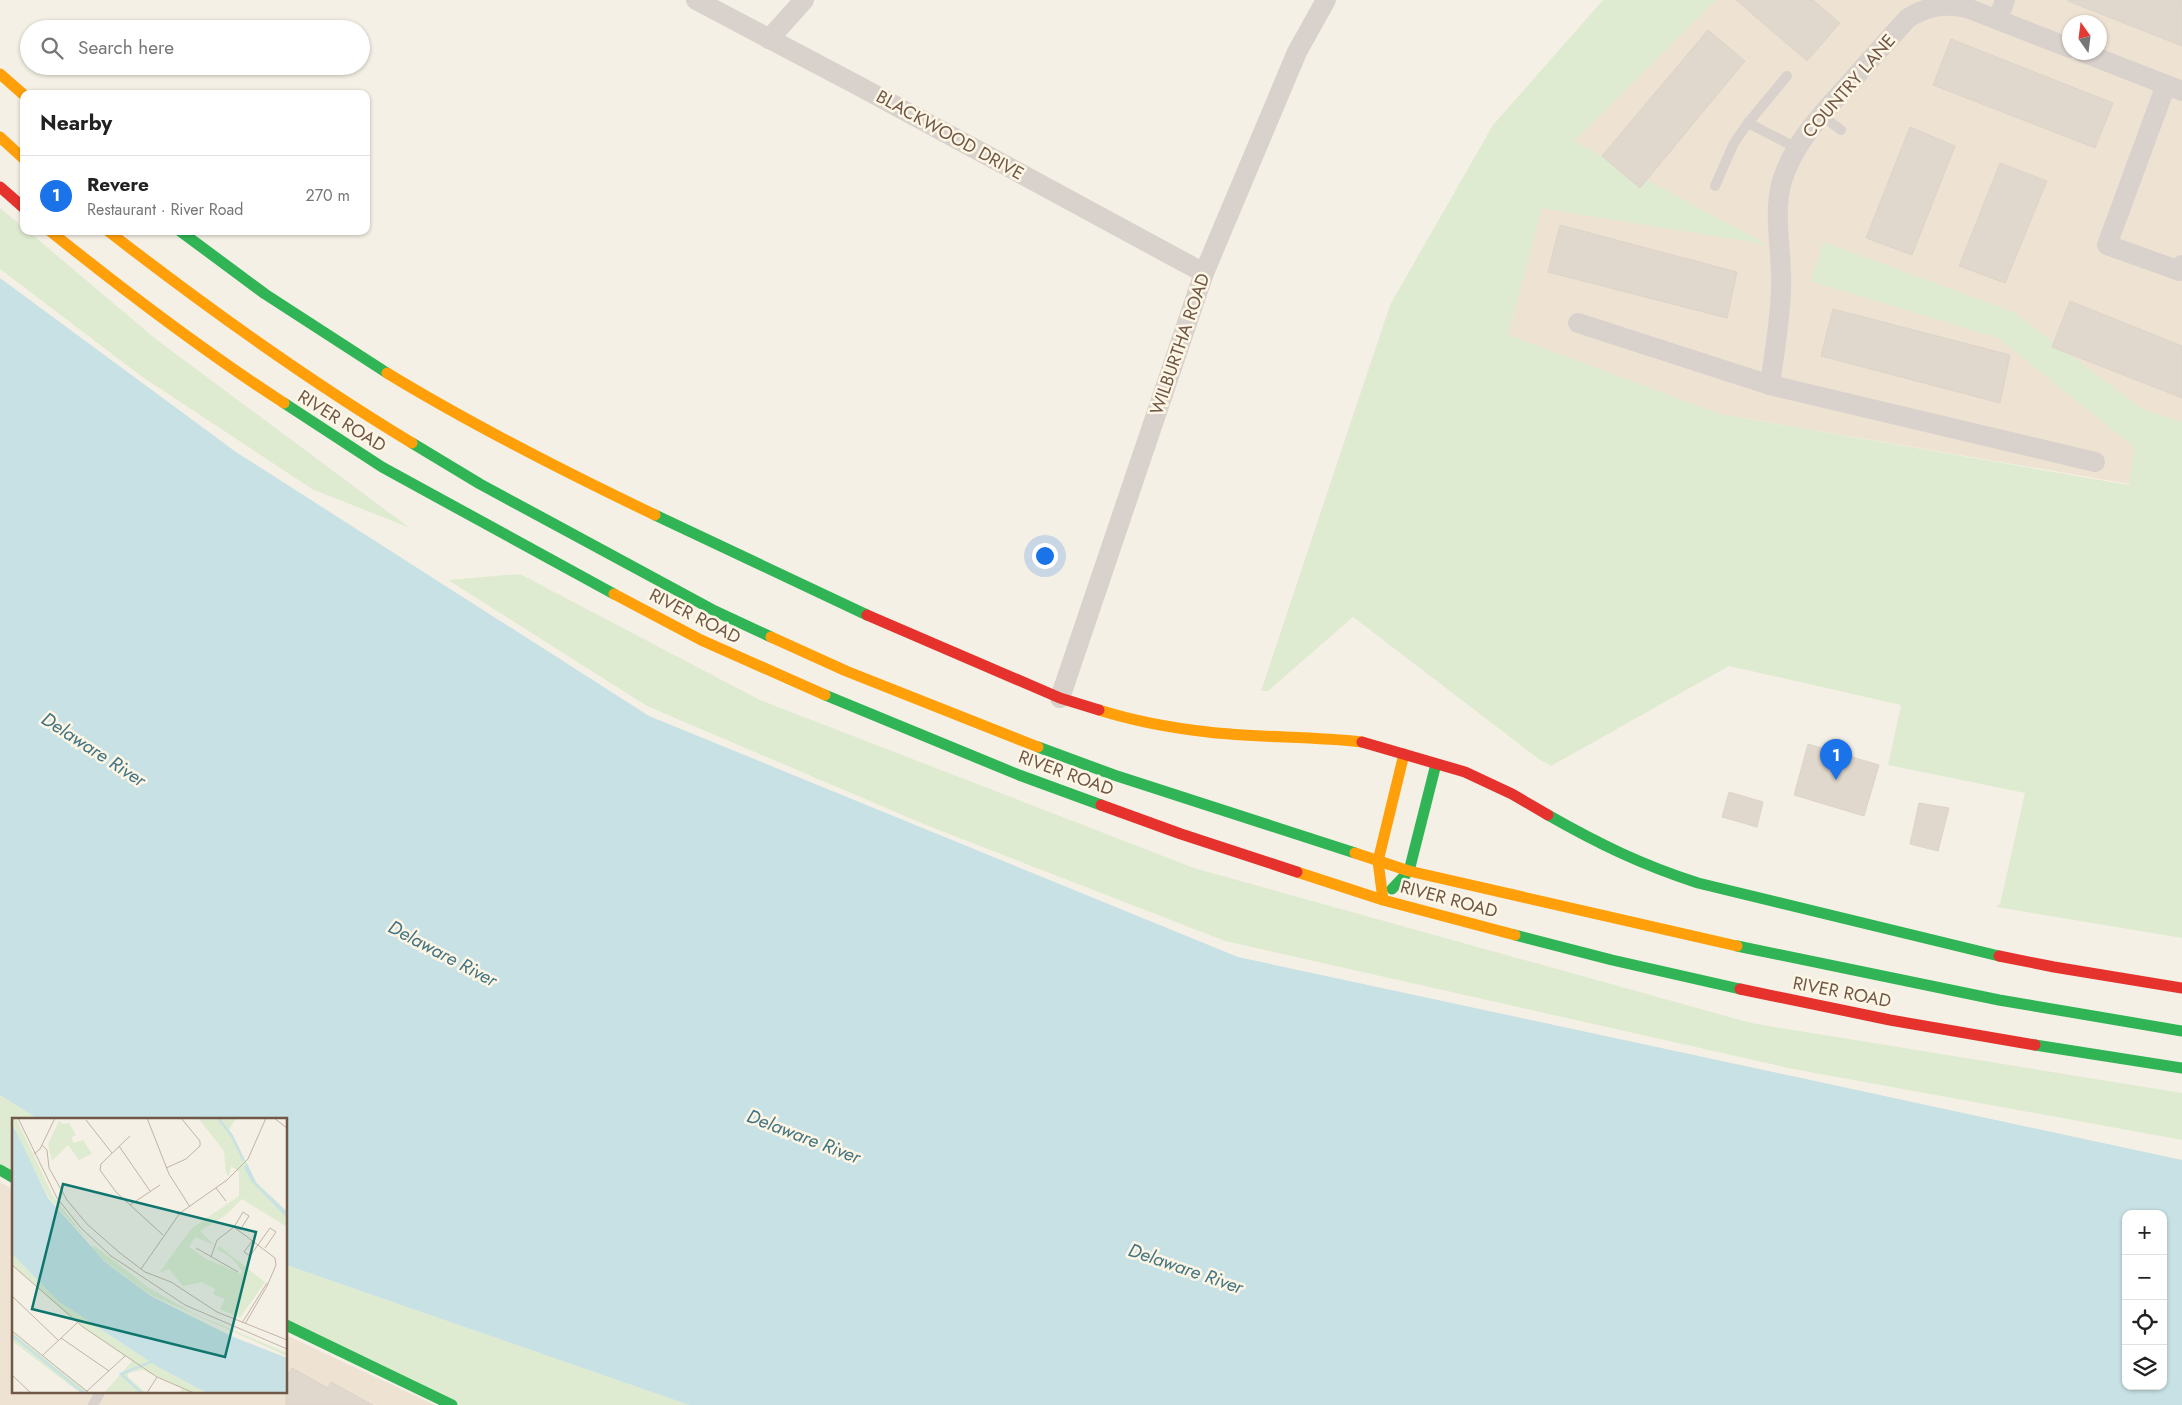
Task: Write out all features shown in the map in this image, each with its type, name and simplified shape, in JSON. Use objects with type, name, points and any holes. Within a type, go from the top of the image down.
[{"type":"main road","points":[[0,74],[20,92]]},
{"type":"main road","points":[[0,137],[20,155]]},
{"type":"main road","points":[[0,187],[20,204]]},
{"type":"main road","name":"RIVER ROAD","points":[[55,235],[136,300],[234,371],[316,426],[382,467],[498,532],[701,640],[859,710],[1019,775],[1181,834],[1383,900],[1612,960],[1797,1002],[1984,1037],[2182,1068]]},
{"type":"main road","name":"RIVER ROAD","points":[[113,235],[208,307],[280,358],[379,423],[519,506],[716,611],[846,671],[979,725],[1114,775],[1409,871],[1722,943],[1860,972],[1999,1000],[2182,1031]]},
{"type":"main road","points":[[185,235],[265,294],[358,356],[479,427],[553,466],[794,582],[888,625],[1060,698],[1109,713],[1164,725],[1209,732],[1324,738],[1366,743],[1465,772],[1512,794],[1599,844],[1652,868],[1698,883],[1971,950],[2054,967],[2182,988]]},
{"type":"main road","points":[[1383,900],[1378,861],[1404,754]]},
{"type":"main road","points":[[1383,900],[1409,871],[1436,764]]},
{"type":"main road","points":[[0,1170],[12,1177]]},
{"type":"main road","points":[[288,1326],[452,1405]]},
{"type":"street","name":"BLACKWOOD DRIVE","points":[[696,0],[1204,273]]},
{"type":"street","points":[[769,39],[804,0]]},
{"type":"street","name":"WILBURTHA ROAD","points":[[1060,698],[1204,273],[1297,52],[1326,0]]},
{"type":"street","points":[[1998,20],[2005,0]]},
{"type":"street","name":"COUNTRY LANE","points":[[1770,385],[1781,292],[1781,256],[1777,231],[1778,205],[1783,180],[1797,148],[1821,115],[1908,18],[1935,3],[1967,8],[2062,45]]},
{"type":"street","points":[[2102,60],[2174,88],[2107,245],[2180,271],[2182,265]]},
{"type":"street","points":[[1578,323],[1770,385],[2095,462]]},
{"type":"lane","points":[[1715,186],[1734,143],[1748,123],[1788,76]]},
{"type":"lane","points":[[1821,115],[1841,130]]},
{"type":"lane","points":[[1748,123],[1797,148]]},
{"type":"lane","points":[[93,1405],[100,1392]]},
{"type":"shaded area","points":[[1685,0],[2182,0],[2182,493],[1720,414],[1508,335],[1542,207],[1573,141]]},
{"type":"shaded area","points":[[0,1182],[12,1189],[12,1392],[288,1392],[288,1336],[435,1405],[0,1405]]},
{"type":"green space","points":[[1603,0],[1716,0],[1574,141],[1768,245],[1542,208],[1508,335],[1720,414],[2129,485],[2134,447],[1998,338],[1810,281],[1824,242],[2013,312],[2142,409],[2182,422],[2182,938],[1996,907],[2000,904],[2025,793],[1888,765],[1901,705],[1729,666],[1551,766],[1540,760],[1353,617],[1268,691],[1261,691],[1390,305],[1493,125]]},
{"type":"green space","points":[[0,208],[20,225],[20,235],[33,235],[157,340],[410,528],[312,489],[141,376],[0,269]]},
{"type":"green space","points":[[520,574],[760,700],[1194,868],[1751,1023],[2182,1093],[2182,1140],[1793,1069],[1225,941],[926,825],[647,706],[448,580]]},
{"type":"green space","points":[[0,1095],[36,1118],[12,1118],[12,1177],[0,1170]]},
{"type":"green space","points":[[288,1266],[689,1405],[452,1405],[288,1326]]},
{"type":"water","name":"Delaware River","points":[[0,278],[236,452],[649,716],[1238,957],[2182,1160],[2182,1405],[689,1405],[288,1266],[288,1118],[36,1118],[0,1095]]},
{"type":"building","points":[[1736,0],[1813,0],[1840,23],[1807,61]]},
{"type":"building","points":[[2182,0],[2182,46],[2107,15],[2068,1]]},
{"type":"building","points":[[1708,30],[1745,61],[1640,188],[1602,156]]},
{"type":"building","points":[[1951,39],[2113,103],[2095,148],[1933,85]]},
{"type":"building","points":[[1910,127],[1955,146],[1912,255],[1866,238]]},
{"type":"building","points":[[2000,163],[2047,181],[2005,283],[1959,266]]},
{"type":"building","points":[[1560,225],[1737,272],[1727,318],[1548,272]]},
{"type":"building","points":[[2070,301],[2182,346],[2182,398],[2052,347]]},
{"type":"building","points":[[1833,309],[2010,355],[2000,403],[1821,356]]},
{"type":"building","points":[[1808,744],[1879,765],[1864,816],[1794,795]]},
{"type":"building","points":[[1729,792],[1763,802],[1757,827],[1722,817]]},
{"type":"building","points":[[1919,803],[1949,808],[1938,851],[1910,844]]},
{"type":"building","points":[[292,1368],[328,1388],[331,1382],[373,1405],[286,1405],[288,1374]]},
{"type":"traffic: fast","points":[[185,235],[265,294],[387,373]]},
{"type":"traffic: fast","points":[[284,403],[382,467],[614,594]]},
{"type":"traffic: fast","points":[[412,443],[480,484],[715,611],[771,637]]},
{"type":"traffic: fast","points":[[655,515],[867,615]]},
{"type":"traffic: fast","points":[[825,695],[1019,775],[1101,805]]},
{"type":"traffic: fast","points":[[1038,747],[1114,775],[1355,853]]},
{"type":"traffic: fast","points":[[1392,889],[1409,871],[1436,764]]},
{"type":"traffic: fast","points":[[1548,815],[1621,853],[1698,883],[1999,956]]},
{"type":"traffic: fast","points":[[1515,935],[1612,960],[1740,989]]},
{"type":"traffic: fast","points":[[1737,946],[1999,1000],[2182,1031]]},
{"type":"traffic: fast","points":[[2035,1045],[2182,1068]]},
{"type":"traffic: fast","points":[[0,1170],[12,1177]]},
{"type":"traffic: fast","points":[[288,1326],[452,1405]]},
{"type":"traffic: slow","points":[[0,74],[20,92]]},
{"type":"traffic: slow","points":[[0,137],[20,155]]},
{"type":"traffic: slow","points":[[55,235],[165,320],[284,403]]},
{"type":"traffic: slow","points":[[113,235],[257,342],[334,394],[412,443]]},
{"type":"traffic: slow","points":[[387,373],[519,447],[655,515]]},
{"type":"traffic: slow","points":[[614,594],[701,640],[825,695]]},
{"type":"traffic: slow","points":[[771,637],[846,671],[1038,747]]},
{"type":"traffic: slow","points":[[1099,710],[1139,721],[1194,730],[1227,734],[1362,742]]},
{"type":"traffic: slow","points":[[1383,900],[1378,861],[1404,754]]},
{"type":"traffic: slow","points":[[1355,853],[1409,871],[1737,946]]},
{"type":"traffic: slow","points":[[1297,872],[1383,900],[1515,935]]},
{"type":"traffic: jam","points":[[0,187],[20,204]]},
{"type":"traffic: jam","points":[[867,615],[1060,698],[1099,710]]},
{"type":"traffic: jam","points":[[1362,742],[1465,772],[1512,794],[1548,815]]},
{"type":"traffic: jam","points":[[1101,805],[1181,834],[1297,872]]},
{"type":"traffic: jam","points":[[1999,956],[2182,988]]},
{"type":"traffic: jam","points":[[1740,989],[1890,1020],[2035,1045]]},
{"type":"place","name":"Revere","points":[[1836,780]]}]
